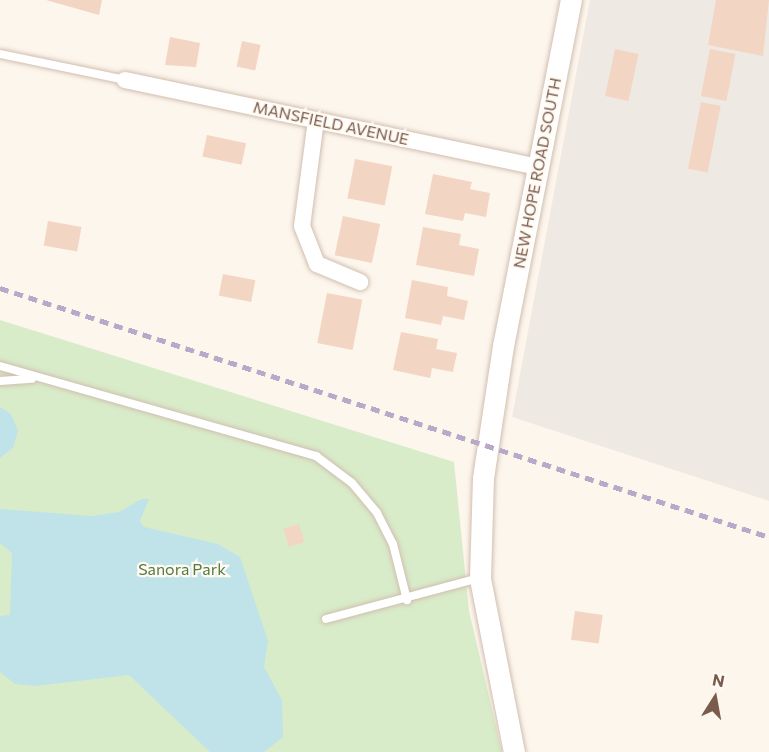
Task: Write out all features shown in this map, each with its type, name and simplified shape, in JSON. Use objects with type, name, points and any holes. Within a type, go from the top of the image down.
[{"type":"street","name":"NEW HOPE ROAD SOUTH","points":[[514,752],[480,578],[479,538],[502,346],[571,0]]},
{"type":"street","name":"MANSFIELD AVENUE","points":[[125,80],[538,167]]},
{"type":"street","points":[[315,120],[302,226],[317,264],[360,282]]},
{"type":"lane","points":[[0,54],[125,80]]},
{"type":"lane","points":[[0,366],[38,379],[316,456],[352,483],[377,513],[393,544],[407,600]]},
{"type":"lane","points":[[0,381],[38,379]]},
{"type":"lane","points":[[326,619],[407,600],[427,589],[480,578]]},
{"type":"shaded area","points":[[590,0],[769,0],[769,501],[512,417]]},
{"type":"green space","name":"Sanora Park","points":[[0,320],[454,462],[469,611],[502,752],[0,752]]},
{"type":"water","points":[[0,407],[11,414],[18,431],[13,448],[0,458]]},
{"type":"water","points":[[142,499],[149,499],[140,521],[144,527],[218,544],[240,557],[268,641],[264,667],[282,700],[283,737],[264,752],[210,752],[129,675],[35,686],[15,684],[0,672],[0,616],[10,615],[12,553],[0,543],[0,509],[92,516],[119,512]]},
{"type":"building","points":[[46,0],[102,0],[99,15]]},
{"type":"building","points":[[716,0],[769,0],[763,56],[708,45]]},
{"type":"building","points":[[170,37],[200,43],[196,67],[165,65]]},
{"type":"building","points":[[242,41],[261,45],[255,70],[237,66]]},
{"type":"building","points":[[615,49],[638,54],[628,101],[605,96]]},
{"type":"building","points":[[710,49],[736,54],[726,101],[701,96]]},
{"type":"building","points":[[701,102],[721,106],[708,173],[688,169]]},
{"type":"building","points":[[207,135],[246,143],[242,165],[202,157]]},
{"type":"building","points":[[355,159],[392,166],[385,206],[347,198]]},
{"type":"building","points":[[433,174],[472,182],[470,189],[490,193],[486,217],[465,213],[463,221],[425,214]]},
{"type":"building","points":[[343,216],[380,224],[372,263],[335,255]]},
{"type":"building","points":[[48,221],[81,227],[77,252],[44,246]]},
{"type":"building","points":[[423,227],[461,234],[459,245],[479,249],[474,276],[416,265]]},
{"type":"building","points":[[223,274],[255,280],[251,302],[219,296]]},
{"type":"building","points":[[412,280],[448,287],[447,296],[468,301],[464,320],[443,316],[441,325],[405,318]]},
{"type":"building","points":[[327,293],[362,300],[353,350],[317,343]]},
{"type":"building","points":[[401,332],[438,339],[436,349],[457,353],[453,372],[432,368],[430,378],[393,370]]},
{"type":"building","points":[[299,524],[304,542],[289,547],[284,528]]},
{"type":"building","points":[[575,611],[603,615],[599,644],[571,640]]},
{"type":"railway","points":[[0,288],[769,537]]}]
